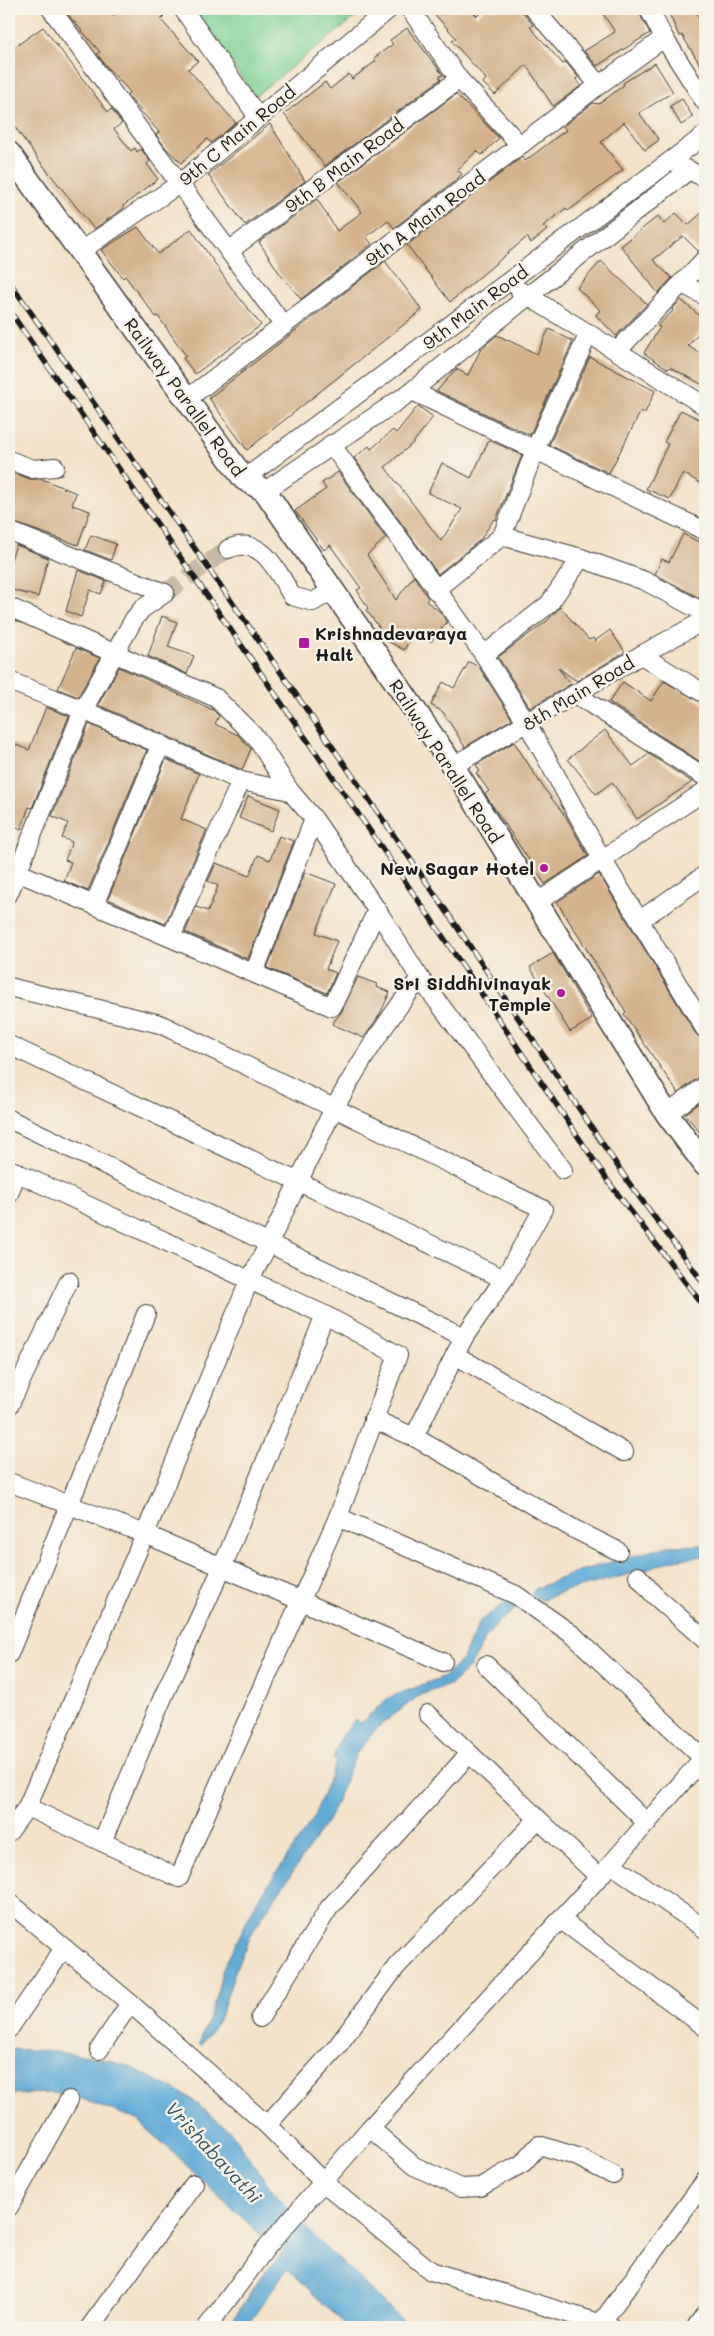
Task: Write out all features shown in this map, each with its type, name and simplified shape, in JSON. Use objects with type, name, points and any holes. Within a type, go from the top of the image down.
[{"type":"street","points":[[51,9],[284,326]]},
{"type":"street","points":[[182,9],[258,117]]},
{"type":"street","name":"9th C Main Road","points":[[79,252],[179,184],[389,9]]},
{"type":"street","points":[[410,9],[459,79],[520,145]]},
{"type":"street","points":[[534,9],[599,85]]},
{"type":"street","points":[[649,9],[664,38],[705,102]]},
{"type":"street","name":"9th A Main Road","points":[[187,399],[599,85],[664,38]]},
{"type":"street","name":"9th B Main Road","points":[[229,251],[459,79]]},
{"type":"street","name":"9th Main Road","points":[[244,478],[705,135]]},
{"type":"street","name":"Railway Parallel Road","points":[[9,153],[244,478],[265,491],[452,766],[667,1114],[705,1166]]},
{"type":"street","points":[[671,161],[705,178]]},
{"type":"street","points":[[265,491],[331,444],[412,391],[528,296],[689,170]]},
{"type":"street","points":[[618,350],[705,259]]},
{"type":"street","points":[[507,283],[618,350],[705,406]]},
{"type":"street","points":[[681,284],[705,296]]},
{"type":"street","points":[[435,590],[502,536],[536,450],[589,332]]},
{"type":"street","points":[[412,391],[705,531]]},
{"type":"street","points":[[331,444],[435,590],[484,655],[527,723],[602,859],[705,1028]]},
{"type":"street","points":[[9,460],[33,469],[55,468]]},
{"type":"street","points":[[9,531],[165,593],[142,609],[134,619],[83,710],[9,893]]},
{"type":"street","points":[[502,536],[581,558],[645,581],[705,613]]},
{"type":"street","points":[[228,549],[240,544],[256,548],[271,561],[292,596],[313,602],[333,590]]},
{"type":"street","points":[[484,655],[549,604],[581,558]]},
{"type":"street","points":[[9,607],[216,698],[257,739],[290,791],[314,819],[377,910],[420,978],[563,1170]]},
{"type":"street","name":"8th Main Road","points":[[452,766],[641,655],[705,620]]},
{"type":"street","points":[[641,655],[705,694]]},
{"type":"street","points":[[9,681],[162,744],[241,781],[290,791]]},
{"type":"street","points":[[575,694],[705,777]]},
{"type":"street","points":[[94,905],[162,744]]},
{"type":"street","points":[[172,937],[241,781]]},
{"type":"street","points":[[536,903],[705,791]]},
{"type":"street","points":[[254,973],[314,819]]},
{"type":"street","points":[[17,872],[332,1007],[377,910]]},
{"type":"street","points":[[640,920],[703,883]]},
{"type":"street","points":[[9,1832],[27,1807],[145,1534],[249,1281],[270,1244],[334,1108],[381,1028],[420,978]]},
{"type":"street","points":[[9,987],[160,1024],[543,1209],[504,1279],[464,1336],[414,1437]]},
{"type":"street","points":[[9,1045],[504,1279]]},
{"type":"street","points":[[667,1114],[705,1086]]},
{"type":"street","points":[[9,1119],[464,1336]]},
{"type":"street","points":[[9,1194],[13,1170],[325,1316],[398,1355],[338,1517],[179,1878],[27,1807]]},
{"type":"street","points":[[9,1406],[69,1281]]},
{"type":"street","points":[[9,1654],[146,1314]]},
{"type":"street","points":[[102,1842],[163,1696],[222,1568],[325,1316]]},
{"type":"street","points":[[455,1355],[624,1452]]},
{"type":"street","points":[[373,1419],[414,1437],[618,1552]]},
{"type":"street","points":[[9,1482],[145,1534],[444,1662]]},
{"type":"street","points":[[207,2327],[266,2248],[370,2128],[705,1758],[573,1635],[516,1595],[338,1517]]},
{"type":"street","points":[[638,1576],[654,1594],[703,1634]]},
{"type":"street","points":[[486,1665],[647,1823]]},
{"type":"street","points":[[428,1714],[468,1755],[598,1876]]},
{"type":"street","points":[[260,2018],[329,1908],[468,1755]]},
{"type":"street","points":[[267,2125],[336,2048],[396,1967],[538,1819]]},
{"type":"street","points":[[611,1864],[705,1929]]},
{"type":"street","points":[[9,1902],[130,2003],[267,2125],[324,2183],[431,2271],[606,2325],[705,2181]]},
{"type":"street","points":[[560,1920],[705,2027]]},
{"type":"street","points":[[9,2029],[64,1948]]},
{"type":"street","points":[[99,2050],[130,2003]]},
{"type":"street","points":[[9,2207],[69,2100]]},
{"type":"street","points":[[370,2128],[414,2166],[461,2188],[480,2187],[523,2164],[539,2144],[578,2157],[613,2175]]},
{"type":"street","points":[[90,2327],[194,2184]]},
{"type":"street","points":[[696,2327],[705,2314]]},
{"type":"green space","points":[[192,9],[366,9],[255,96]]},
{"type":"water","points":[[705,1545],[705,1556],[673,1560],[646,1570],[565,1591],[541,1600],[531,1595],[535,1589],[579,1571],[668,1546]]},
{"type":"water","points":[[506,1602],[518,1607],[498,1623],[486,1637],[470,1667],[450,1685],[420,1695],[377,1728],[356,1754],[330,1817],[254,1929],[237,1966],[219,2020],[201,2046],[199,2044],[217,1995],[222,1971],[257,1901],[313,1819],[336,1762],[333,1759],[341,1737],[355,1720],[361,1723],[388,1698],[445,1676],[462,1660],[480,1621]]},
{"type":"water","points":[[9,2049],[90,2056],[129,2066],[189,2097],[229,2130],[286,2209],[262,2236],[138,2120],[66,2093],[9,2094]]},
{"type":"water","points":[[304,2229],[347,2267],[409,2327],[348,2327],[287,2269],[246,2327],[228,2327],[261,2277]]},
{"type":"building","points":[[70,9],[107,9],[113,16],[120,9],[156,9],[164,17],[161,20],[198,61],[188,69],[236,123],[211,143],[207,139],[181,163],[165,147],[156,135],[159,132],[127,95],[130,92],[106,66],[97,54],[100,52],[66,12]]},
{"type":"building","points":[[430,9],[470,9],[477,16],[485,9],[520,9],[533,25],[530,27],[563,64],[566,62],[578,77],[576,79],[581,86],[553,106],[526,65],[495,95],[483,83],[486,79],[452,41],[456,38]]},
{"type":"building","points":[[600,9],[637,9],[650,33],[597,66],[584,51],[615,32]]},
{"type":"building","points":[[667,9],[695,9],[705,30],[705,73],[682,35],[679,36]]},
{"type":"building","points":[[43,27],[108,112],[111,109],[122,123],[114,129],[131,151],[135,148],[137,152],[141,149],[150,161],[147,164],[158,179],[123,206],[124,208],[94,229],[38,159],[9,119],[9,51]]},
{"type":"building","points":[[407,28],[443,75],[439,77],[441,79],[325,166],[284,114],[325,82],[330,89],[349,74],[352,79],[376,61],[374,58],[393,44],[390,40]]},
{"type":"building","points":[[655,63],[673,92],[639,113],[659,140],[645,150],[624,122],[601,142],[623,170],[568,211],[566,208],[543,226],[547,230],[531,243],[527,237],[450,302],[407,245],[522,157],[525,161],[566,130],[563,126],[593,103],[599,104],[624,85],[623,83]]},
{"type":"building","points":[[456,94],[499,138],[482,155],[477,151],[457,170],[462,174],[455,181],[394,228],[388,220],[366,237],[372,244],[301,299],[280,274],[259,242],[317,199],[337,231],[362,212],[338,182]]},
{"type":"building","points":[[682,99],[693,117],[681,125],[670,106]]},
{"type":"building","points":[[270,124],[305,181],[245,225],[208,175]]},
{"type":"building","points":[[705,210],[705,249],[698,251],[683,236],[653,260],[672,278],[658,293],[621,246],[658,216],[664,224],[676,213],[688,225]]},
{"type":"building","points":[[138,227],[158,254],[191,229],[233,290],[261,325],[195,374],[183,358],[186,356],[158,316],[156,317],[125,276],[123,278],[101,250]]},
{"type":"building","points":[[385,261],[422,310],[247,450],[209,398]]},
{"type":"building","points":[[601,261],[647,304],[616,336],[596,315],[600,310],[577,288]]},
{"type":"building","points":[[681,300],[705,320],[705,325],[688,346],[705,356],[705,386],[670,367],[668,369],[644,353],[660,327],[657,326],[673,311],[672,309]]},
{"type":"building","points":[[549,329],[573,341],[530,435],[437,391],[456,369],[468,375],[481,349],[497,335],[537,354]]},
{"type":"building","points":[[590,357],[655,391],[645,413],[641,411],[609,473],[549,445]]},
{"type":"building","points":[[418,406],[433,417],[412,444],[385,467],[441,541],[462,509],[428,493],[442,463],[471,478],[489,440],[522,455],[496,520],[494,519],[480,540],[438,574],[354,458],[369,446],[371,449],[393,430],[396,433]]},
{"type":"building","points":[[681,410],[705,422],[705,486],[683,473],[670,499],[646,489],[668,444],[664,442]]},
{"type":"building","points":[[9,471],[30,479],[42,479],[76,493],[72,505],[90,511],[78,545],[9,521]]},
{"type":"building","points":[[338,472],[386,538],[367,555],[396,600],[414,576],[428,598],[426,601],[439,611],[447,622],[430,642],[415,630],[404,650],[386,640],[387,638],[366,610],[368,608],[357,590],[361,588],[330,545],[324,550],[295,511],[326,489],[322,483]]},
{"type":"building","points":[[683,534],[705,545],[705,601],[655,574],[662,559],[669,562]]},
{"type":"building","points":[[91,535],[116,544],[111,560],[85,550]]},
{"type":"building","points":[[16,545],[48,558],[38,597],[9,589],[9,565]]},
{"type":"building","points":[[78,570],[106,581],[101,594],[90,590],[81,617],[66,611]]},
{"type":"building","points":[[560,607],[589,640],[593,638],[595,641],[610,630],[625,652],[577,681],[558,668],[571,684],[530,708],[498,657],[547,621]]},
{"type":"building","points":[[162,616],[177,622],[168,647],[194,656],[187,674],[148,656]]},
{"type":"building","points":[[76,648],[100,658],[78,697],[58,689]]},
{"type":"building","points":[[469,662],[479,667],[512,719],[465,747],[443,712],[431,705],[443,682],[454,688]]},
{"type":"building","points":[[119,667],[213,710],[219,716],[215,724],[238,735],[251,749],[242,770],[98,705]]},
{"type":"building","points":[[664,681],[705,705],[705,765],[609,702],[623,682],[651,701]]},
{"type":"building","points":[[46,707],[69,716],[32,808],[29,807],[21,829],[9,824],[9,742],[29,750]]},
{"type":"building","points":[[89,724],[147,750],[88,891],[64,881],[71,862],[65,860],[72,842],[62,838],[68,823],[52,816]]},
{"type":"building","points":[[605,730],[633,766],[649,754],[692,782],[637,819],[612,782],[596,794],[568,759]]},
{"type":"building","points":[[514,742],[545,790],[566,817],[588,856],[545,884],[485,794],[489,791],[476,773],[480,771],[476,765]]},
{"type":"building","points":[[166,759],[199,774],[181,819],[207,830],[165,924],[108,899]]},
{"type":"building","points":[[248,796],[280,809],[271,831],[239,818]]},
{"type":"building","points":[[279,836],[294,841],[248,959],[185,932],[196,907],[208,911],[218,886],[208,881],[216,863],[249,876],[258,855],[270,860]]},
{"type":"building","points":[[305,872],[336,884],[316,933],[337,941],[326,969],[336,973],[327,993],[267,968]]},
{"type":"building","points":[[599,874],[696,1034],[705,1040],[705,1076],[699,1077],[678,1093],[624,1014],[626,1012],[557,902]]},
{"type":"building","name":"Sri Siddhivinayak Temple","points":[[553,953],[592,1019],[570,1032],[530,967]]},
{"type":"building","points":[[358,977],[377,984],[376,987],[390,992],[380,1014],[364,1038],[332,1024],[342,1011]]},
{"type":"building","points":[[705,1099],[705,1139],[685,1114]]},
{"type":"waterway","name":"Vrishabavathi","points":[[260,2200],[377,2327]]},
{"type":"tunnel","points":[[165,593],[228,549]]},
{"type":"railway","points":[[9,281],[445,909],[629,1183],[705,1285]]},
{"type":"railway","points":[[9,310],[429,916],[610,1184],[705,1308]]},
{"type":"place","name":"Krishnadevaraya Halt","points":[[304,643]]},
{"type":"place","name":"New Sagar Hotel","points":[[544,868]]},
{"type":"place","name":"Sri Siddhivinayak Temple","points":[[561,993]]}]
